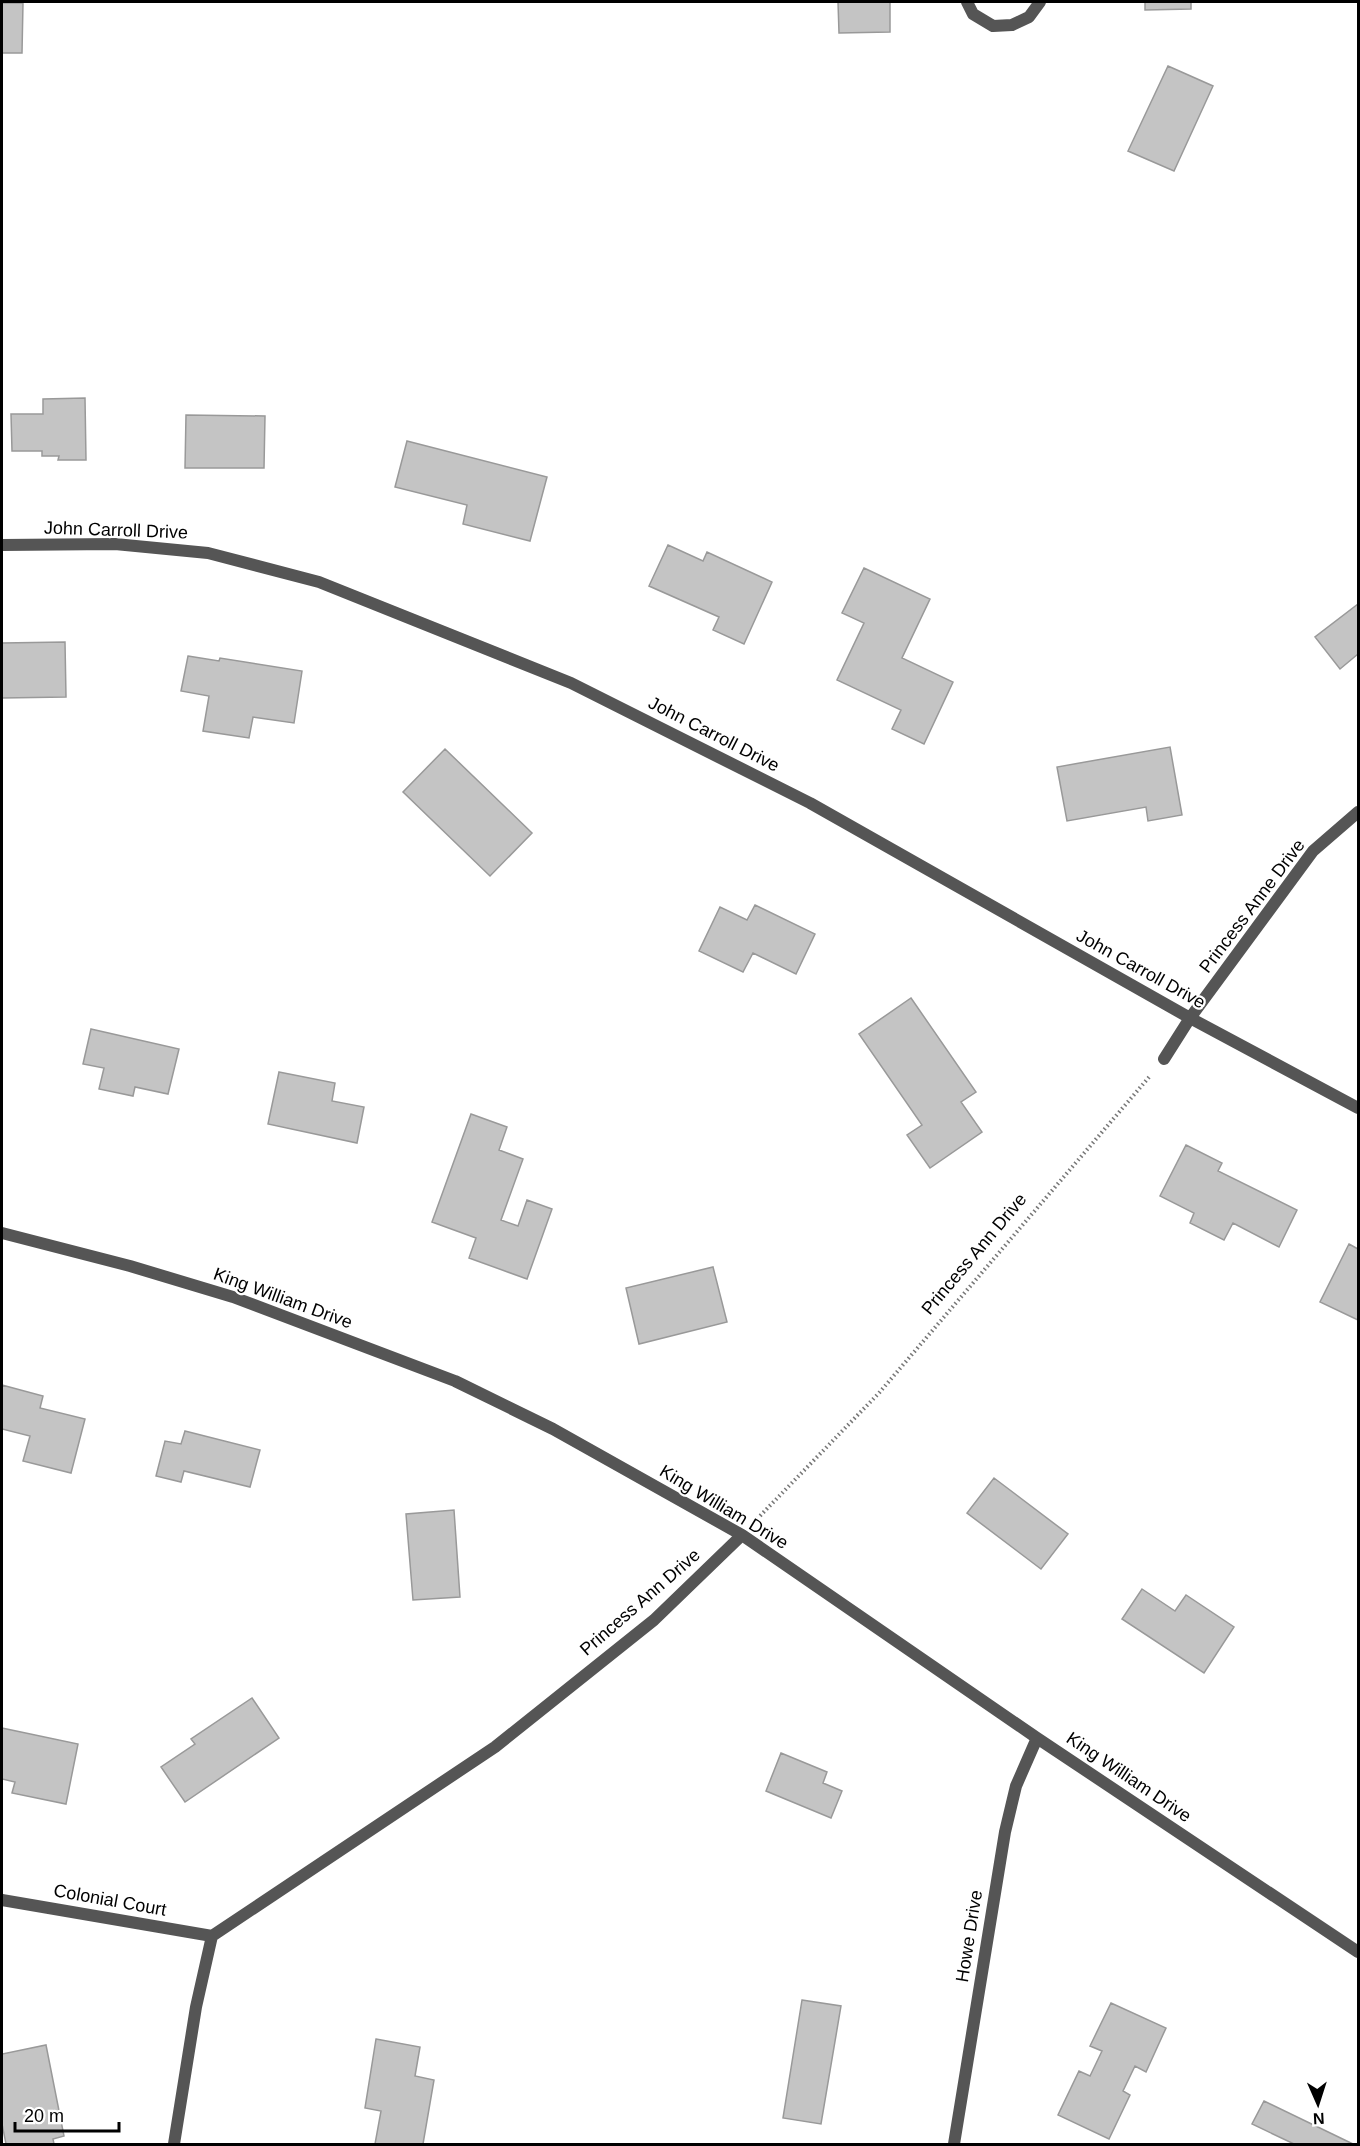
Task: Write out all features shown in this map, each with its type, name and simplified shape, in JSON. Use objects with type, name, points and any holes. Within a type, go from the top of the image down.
[{"type":"street","points":[[967,2],[973,14],[993,26],[1012,25],[1029,17],[1040,2]]},
{"type":"street","name":"John Carroll Drive","points":[[2,545],[115,544],[208,553],[319,582],[572,683],[810,803],[1190,1018],[1359,1108]]},
{"type":"street","name":"Princess Anne Drive","points":[[1164,1059],[1190,1018],[1313,851],[1359,812]]},
{"type":"street","name":"King William Drive","points":[[2,1233],[130,1266],[233,1297],[455,1382],[553,1429],[742,1535],[1037,1738],[1359,1952]]},
{"type":"street","name":"Princess Ann Drive","points":[[212,1935],[495,1747],[654,1620],[742,1535]]},
{"type":"street","name":"Howe Drive","points":[[954,2145],[1005,1832],[1016,1786],[1037,1738]]},
{"type":"street","name":"Colonial Court","points":[[2,1900],[212,1935]]},
{"type":"street","points":[[174,2145],[196,2007],[212,1935]]},
{"type":"path","name":"Princess Ann Drive","points":[[742,1535],[879,1393],[1164,1059]]},
{"type":"building","points":[[838,2],[890,2],[890,32],[839,33]]},
{"type":"building","points":[[1145,2],[1191,2],[1191,9],[1145,10]]},
{"type":"building","points":[[2,3],[23,3],[22,53],[2,53]]},
{"type":"building","points":[[1168,66],[1213,86],[1174,171],[1128,151]]},
{"type":"building","points":[[85,398],[86,460],[58,460],[59,456],[42,456],[42,451],[12,451],[11,414],[43,414],[43,399]]},
{"type":"building","points":[[186,415],[265,416],[264,468],[185,468]]},
{"type":"building","points":[[407,441],[547,477],[530,541],[463,524],[467,505],[395,487]]},
{"type":"building","points":[[668,545],[703,561],[707,552],[772,582],[744,644],[713,630],[719,617],[649,586]]},
{"type":"building","points":[[864,568],[930,599],[902,658],[953,682],[924,744],[892,729],[901,710],[837,680],[864,623],[842,613]]},
{"type":"building","points":[[1358,604],[1358,654],[1340,669],[1315,637]]},
{"type":"building","points":[[65,642],[66,697],[2,698],[2,643]]},
{"type":"building","points":[[188,656],[219,661],[220,658],[302,671],[294,723],[253,717],[249,738],[203,731],[209,696],[181,691]]},
{"type":"building","points":[[1170,747],[1182,815],[1148,821],[1146,807],[1067,821],[1057,767]]},
{"type":"building","points":[[445,749],[532,833],[490,876],[403,792]]},
{"type":"building","points":[[755,905],[815,934],[796,974],[753,953],[743,972],[699,951],[720,907],[747,920]]},
{"type":"building","points":[[911,998],[976,1092],[961,1102],[982,1132],[930,1168],[907,1135],[922,1125],[859,1034]]},
{"type":"building","points":[[91,1029],[179,1049],[168,1094],[135,1087],[133,1096],[99,1089],[104,1068],[83,1064]]},
{"type":"building","points":[[279,1072],[335,1083],[332,1101],[364,1107],[357,1143],[268,1124]]},
{"type":"building","points":[[471,1114],[507,1127],[499,1150],[523,1159],[501,1220],[518,1226],[527,1200],[552,1209],[527,1279],[469,1258],[476,1238],[432,1222]]},
{"type":"building","points":[[1186,1145],[1222,1163],[1218,1171],[1297,1210],[1279,1247],[1233,1223],[1224,1240],[1190,1223],[1194,1213],[1160,1196]]},
{"type":"building","points":[[1349,1244],[1358,1249],[1358,1320],[1320,1302]]},
{"type":"building","points":[[713,1267],[727,1322],[639,1344],[626,1288]]},
{"type":"building","points":[[2,1385],[43,1396],[40,1408],[85,1419],[71,1473],[23,1461],[30,1436],[2,1429]]},
{"type":"building","points":[[185,1431],[260,1450],[250,1487],[184,1471],[181,1482],[156,1476],[165,1441],[181,1444]]},
{"type":"building","points":[[994,1478],[1068,1534],[1041,1569],[967,1513]]},
{"type":"building","points":[[454,1510],[460,1597],[413,1600],[406,1514]]},
{"type":"building","points":[[1142,1589],[1175,1611],[1186,1595],[1234,1627],[1204,1673],[1122,1619]]},
{"type":"building","points":[[252,1698],[279,1738],[185,1802],[161,1767],[195,1744],[191,1739]]},
{"type":"building","points":[[2,1728],[78,1744],[66,1804],[12,1793],[15,1782],[2,1779]]},
{"type":"building","points":[[781,1753],[827,1772],[823,1783],[842,1791],[831,1818],[766,1791]]},
{"type":"building","points":[[802,2000],[841,2006],[821,2124],[783,2118]]},
{"type":"building","points":[[1111,2003],[1166,2028],[1146,2072],[1135,2066],[1123,2091],[1130,2095],[1109,2139],[1058,2115],[1079,2071],[1090,2076],[1102,2051],[1090,2046]]},
{"type":"building","points":[[376,2039],[420,2047],[415,2076],[434,2080],[423,2144],[375,2144],[381,2111],[365,2108]]},
{"type":"building","points":[[46,2045],[64,2136],[53,2139],[54,2144],[6,2144],[2,2124],[2,2054]]},
{"type":"building","points":[[1264,2101],[1353,2144],[1294,2144],[1252,2124]]}]
